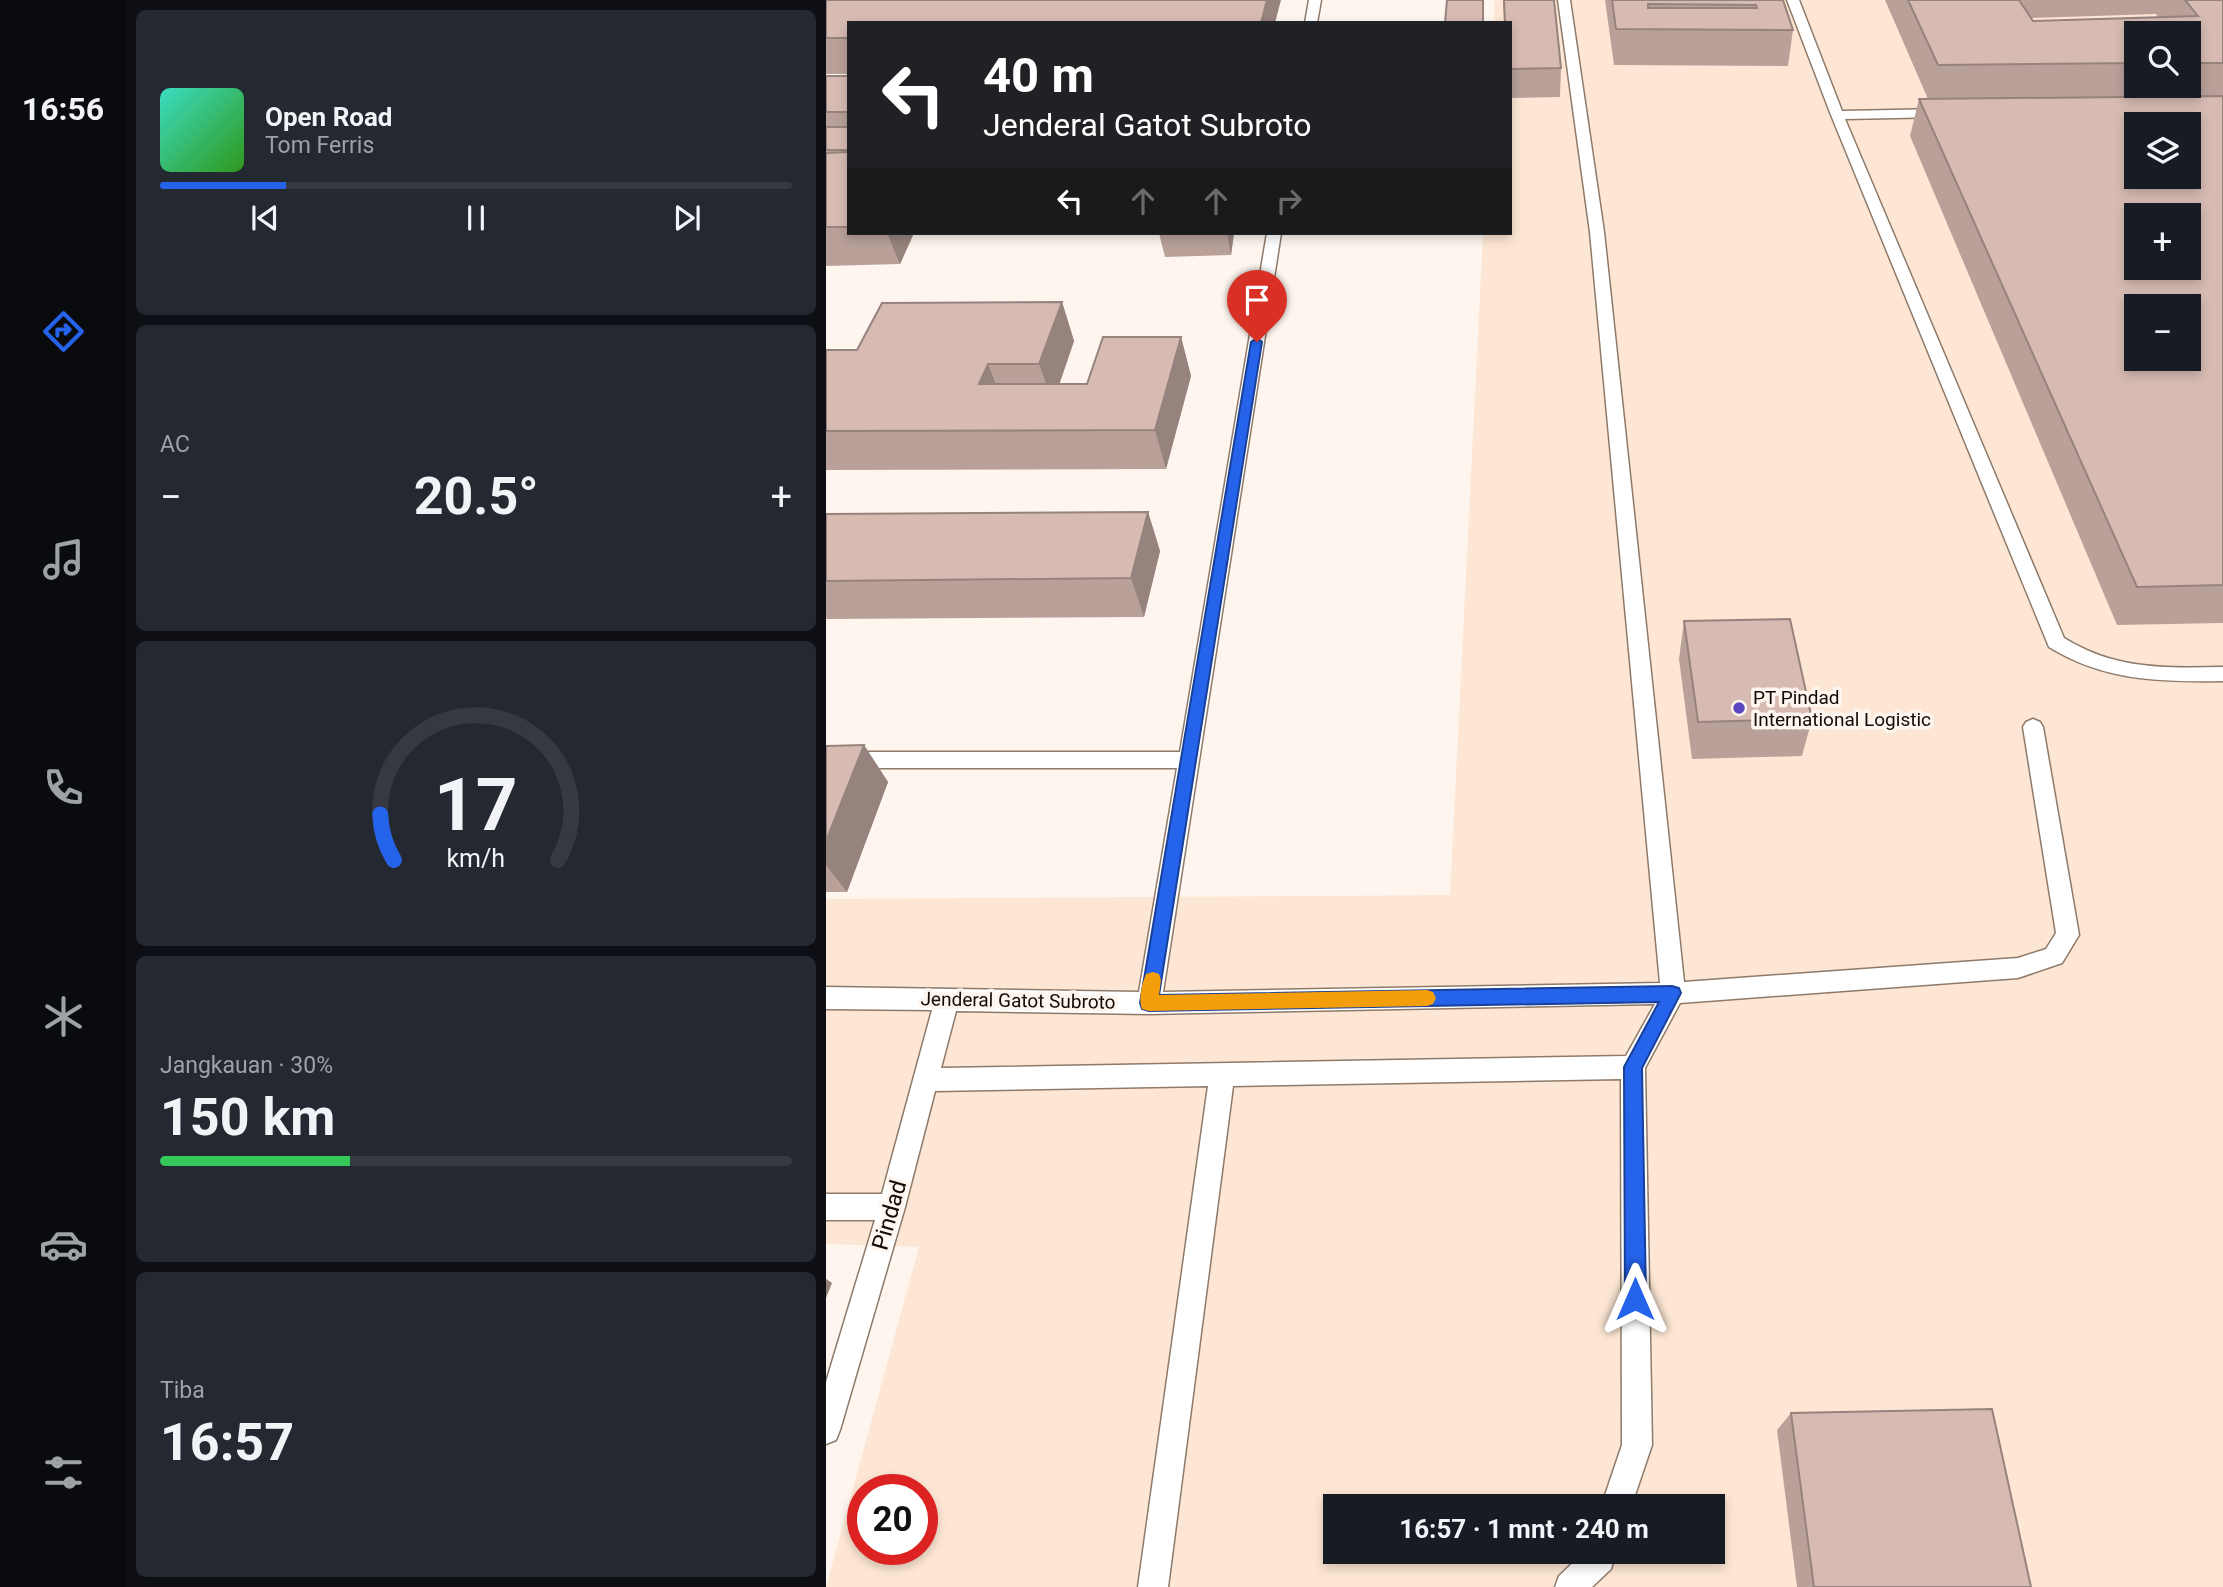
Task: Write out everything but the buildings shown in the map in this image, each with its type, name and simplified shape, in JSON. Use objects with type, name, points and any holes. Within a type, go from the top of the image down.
[{"type":"lane","points":[[1311,21],[1315,0]]},
{"type":"lane","points":[[1564,0],[1597,232],[1672,993],[1633,1067],[1637,1445],[1620,1494]]},
{"type":"lane","points":[[1793,0],[2056,642],[2075,656],[2105,668],[2173,675],[2223,674]]},
{"type":"lane","points":[[1838,115],[1961,112]]},
{"type":"lane","points":[[1149,1003],[1274,235]]},
{"type":"lane","name":"Jenderal Gatot Subroto","points":[[826,998],[1149,1003],[1672,993],[2018,968],[2054,956],[2068,935],[2033,727]]},
{"type":"lane","points":[[826,760],[1189,760]]},
{"type":"lane","name":"Pindad","points":[[826,1430],[892,1207],[947,998]]},
{"type":"lane","points":[[926,1080],[1633,1067]]},
{"type":"lane","points":[[1153,1587],[1223,1075]]},
{"type":"lane","points":[[826,1207],[892,1207]]},
{"type":"lane","points":[[1570,1587],[1594,1564]]},
{"type":"shaded area","points":[[1495,0],[2223,0],[2223,1587],[826,1587],[847,1510],[847,1565],[938,1565],[938,1474],[857,1474],[919,1247],[826,1244],[826,899],[1450,895],[1483,235],[1512,235],[1512,21],[1494,21]]},
{"type":"slow traffic","points":[[1153,980],[1149,1003],[1427,998]]},
{"type":"place","name":"PT Pindad International Logistic","points":[[1739,708]]},
{"type":"route","points":[[1257,342],[1149,1003],[1672,993],[1633,1067],[1635,1299]]}]
